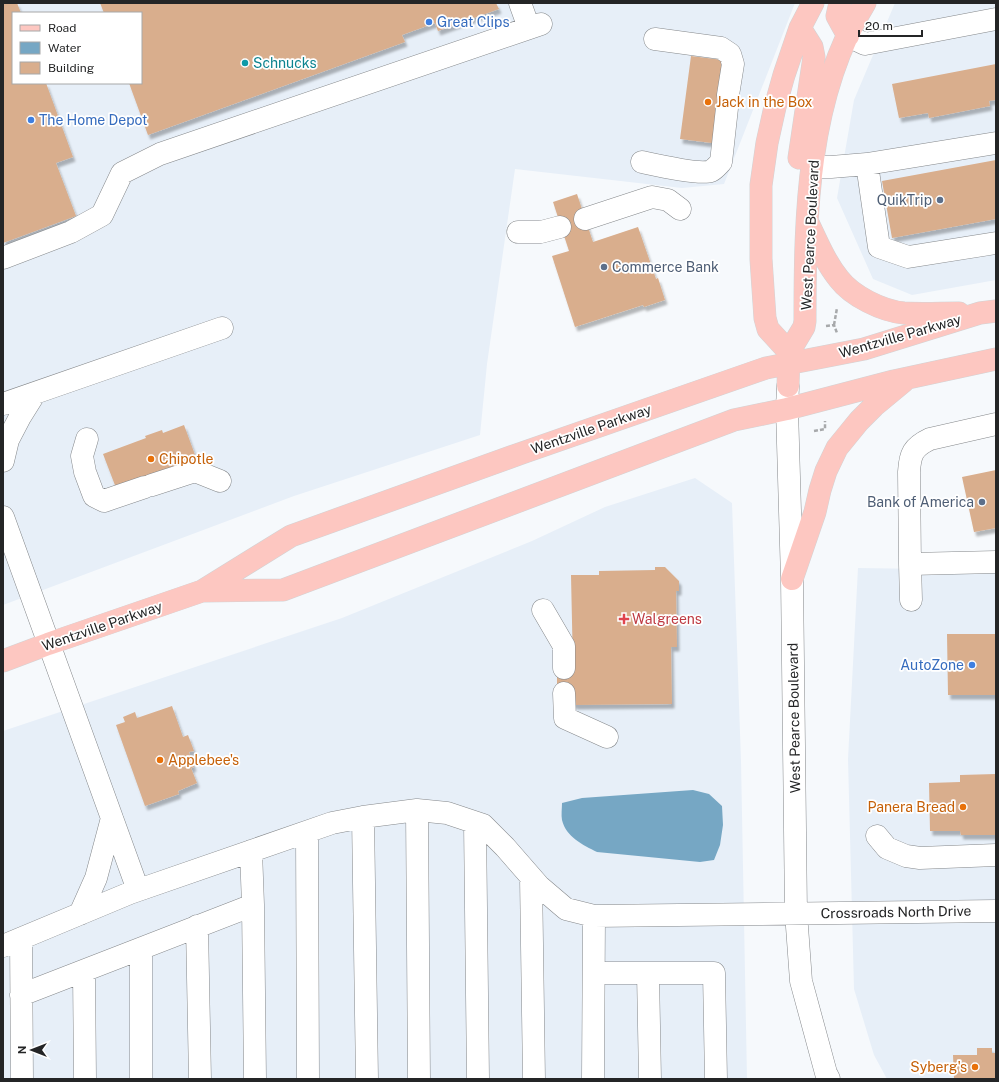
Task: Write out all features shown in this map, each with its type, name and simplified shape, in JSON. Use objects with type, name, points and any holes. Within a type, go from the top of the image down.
[{"type":"main road","points":[[789,358],[768,330],[765,318],[761,259],[761,185],[767,143],[784,75],[800,28],[813,3]]},
{"type":"main road","points":[[840,3],[837,16],[848,36]]},
{"type":"main road","name":"West Pearce Boulevard","points":[[788,386],[789,358],[804,327],[805,321],[805,259],[812,167],[816,142],[826,96],[840,53],[865,3]]},
{"type":"main road","points":[[800,28],[812,47],[814,57],[796,186],[808,212],[821,252],[840,280],[857,295],[877,306],[903,312],[988,312]]},
{"type":"main road","name":"Wentzville Parkway","points":[[3,661],[202,591],[291,536],[522,453],[766,368],[789,358],[864,349],[988,312]]},
{"type":"main road","name":"Wentzville Parkway","points":[[202,591],[283,590],[734,420],[787,409],[894,381],[996,359]]},
{"type":"main road","points":[[792,579],[815,512],[826,471],[837,448],[859,420],[907,379]]},
{"type":"street","points":[[3,258],[71,232],[102,215],[122,173],[160,154],[535,26],[520,3]]},
{"type":"street","points":[[848,36],[865,44],[996,19]]},
{"type":"street","points":[[642,162],[698,172],[711,171],[721,162],[733,64],[730,54],[721,48],[655,39]]},
{"type":"street","points":[[812,167],[831,168],[867,164],[996,144]]},
{"type":"street","points":[[867,164],[879,247],[908,257],[996,243]]},
{"type":"street","points":[[585,219],[652,197],[668,200],[680,209]]},
{"type":"street","points":[[518,232],[541,232],[560,227]]},
{"type":"street","points":[[3,404],[222,328]]},
{"type":"street","name":"West Pearce Boulevard","points":[[788,386],[787,409],[792,579],[796,913],[801,980],[826,1073],[829,1079]]},
{"type":"street","points":[[3,461],[8,440],[35,393]]},
{"type":"street","points":[[911,600],[908,472],[909,460],[913,451],[930,439],[996,424]]},
{"type":"street","points":[[87,439],[82,456],[85,472],[94,496],[104,500],[195,471],[220,481]]},
{"type":"street","points":[[3,516],[138,890]]},
{"type":"street","points":[[910,564],[996,562]]},
{"type":"street","points":[[543,610],[564,646],[564,668]]},
{"type":"street","points":[[564,693],[565,718],[606,737]]},
{"type":"street","points":[[417,810],[419,1079]]},
{"type":"street","name":"Crossroads North Drive","points":[[12,942],[138,890],[332,823],[363,817],[417,810],[447,813],[483,825],[505,847],[539,886],[566,909],[594,916],[996,911]]},
{"type":"street","points":[[363,817],[367,1079]]},
{"type":"street","points":[[80,914],[96,878],[112,818]]},
{"type":"street","points":[[475,823],[478,1079]]},
{"type":"street","points":[[307,832],[308,1079]]},
{"type":"street","points":[[877,836],[887,848],[906,856],[920,858],[996,856]]},
{"type":"street","points":[[251,851],[255,1079]]},
{"type":"street","points":[[531,877],[534,1079]]},
{"type":"street","points":[[21,995],[253,905]]},
{"type":"street","points":[[593,1079],[594,916]]},
{"type":"street","points":[[197,926],[200,1079]]},
{"type":"street","points":[[12,942],[21,995],[22,1079]]},
{"type":"street","points":[[140,949],[141,1079]]},
{"type":"street","points":[[84,971],[85,1079]]},
{"type":"street","points":[[594,973],[714,973],[716,1079]]},
{"type":"street","points":[[648,973],[650,1079]]},
{"type":"path","points":[[837,334],[834,325],[838,304]]},
{"type":"path","points":[[825,326],[834,325]]},
{"type":"path","points":[[814,431],[825,429],[825,419]]},
{"type":"shaded area","points":[[3,3],[795,3],[724,184],[682,188],[515,169],[487,364],[480,435],[294,496],[3,605]]},
{"type":"shaded area","points":[[895,3],[996,3],[996,280],[912,295],[873,279],[837,198],[854,100]]},
{"type":"shaded area","points":[[695,478],[732,503],[741,761],[747,1079],[3,1079],[3,731],[342,618],[532,541],[605,507]]},
{"type":"shaded area","points":[[858,568],[996,570],[996,1079],[887,1079],[874,1055],[854,989],[848,759]]},
{"type":"water","points":[[693,790],[709,794],[722,806],[723,825],[720,845],[714,860],[700,862],[597,852],[571,836],[562,820],[562,803],[582,798]]},
{"type":"building","name":"The Home Depot","points":[[3,3],[17,3],[21,12],[12,12],[12,84],[46,84],[73,157],[56,163],[76,216],[3,243]]},
{"type":"building","name":"Schnucks","points":[[100,3],[496,3],[499,9],[438,31],[435,23],[402,35],[405,42],[148,135],[129,84],[142,84],[142,12],[104,12]]},
{"type":"building","name":"Jack in the Box","points":[[691,56],[731,61],[720,144],[680,139]]},
{"type":"building","points":[[996,64],[996,100],[989,101],[990,106],[929,118],[928,113],[899,118],[892,84]]},
{"type":"building","name":"QuikTrip","points":[[996,160],[996,219],[892,238],[882,181]]},
{"type":"building","name":"Commerce Bank","points":[[577,194],[593,242],[638,227],[665,300],[644,307],[643,305],[575,327],[552,256],[569,251],[553,202]]},
{"type":"building","name":"Chipotle","points":[[184,425],[198,463],[118,493],[103,454],[146,438],[145,436],[162,430],[163,433]]},
{"type":"building","name":"Bank of America","points":[[996,470],[996,528],[974,532],[962,477]]},
{"type":"building","name":"Walgreens","points":[[655,567],[665,567],[679,581],[679,591],[676,591],[677,647],[671,647],[672,704],[575,705],[557,693],[557,668],[573,668],[571,575],[599,575],[599,571],[655,570]]},
{"type":"building","name":"AutoZone","points":[[947,634],[996,634],[996,695],[948,695]]},
{"type":"building","name":"Applebee's","points":[[172,706],[183,737],[188,735],[194,751],[189,752],[194,767],[191,768],[197,783],[178,791],[179,794],[145,806],[116,725],[125,722],[123,717],[135,712],[137,718]]},
{"type":"building","name":"Panera Bread","points":[[996,774],[996,835],[961,835],[960,831],[930,831],[929,783],[960,782],[960,775]]},
{"type":"building","name":"Syberg's","points":[[977,1048],[992,1048],[992,1053],[996,1053],[996,1079],[954,1079],[953,1055],[977,1055]]},
{"type":"place","name":"Great Clips","points":[[429,22]]},
{"type":"place","name":"Schnucks","points":[[245,63]]},
{"type":"place","name":"Jack in the Box","points":[[708,102]]},
{"type":"place","name":"The Home Depot","points":[[31,120]]},
{"type":"place","name":"QuikTrip","points":[[940,200]]},
{"type":"place","name":"Commerce Bank","points":[[604,267]]},
{"type":"place","name":"Chipotle","points":[[151,459]]},
{"type":"place","name":"Bank of America","points":[[982,502]]},
{"type":"place","name":"Walgreens","points":[[624,619]]},
{"type":"place","name":"AutoZone","points":[[972,665]]},
{"type":"place","name":"Applebee's","points":[[160,760]]},
{"type":"place","name":"Panera Bread","points":[[963,807]]},
{"type":"place","name":"Syberg's","points":[[975,1067]]}]
